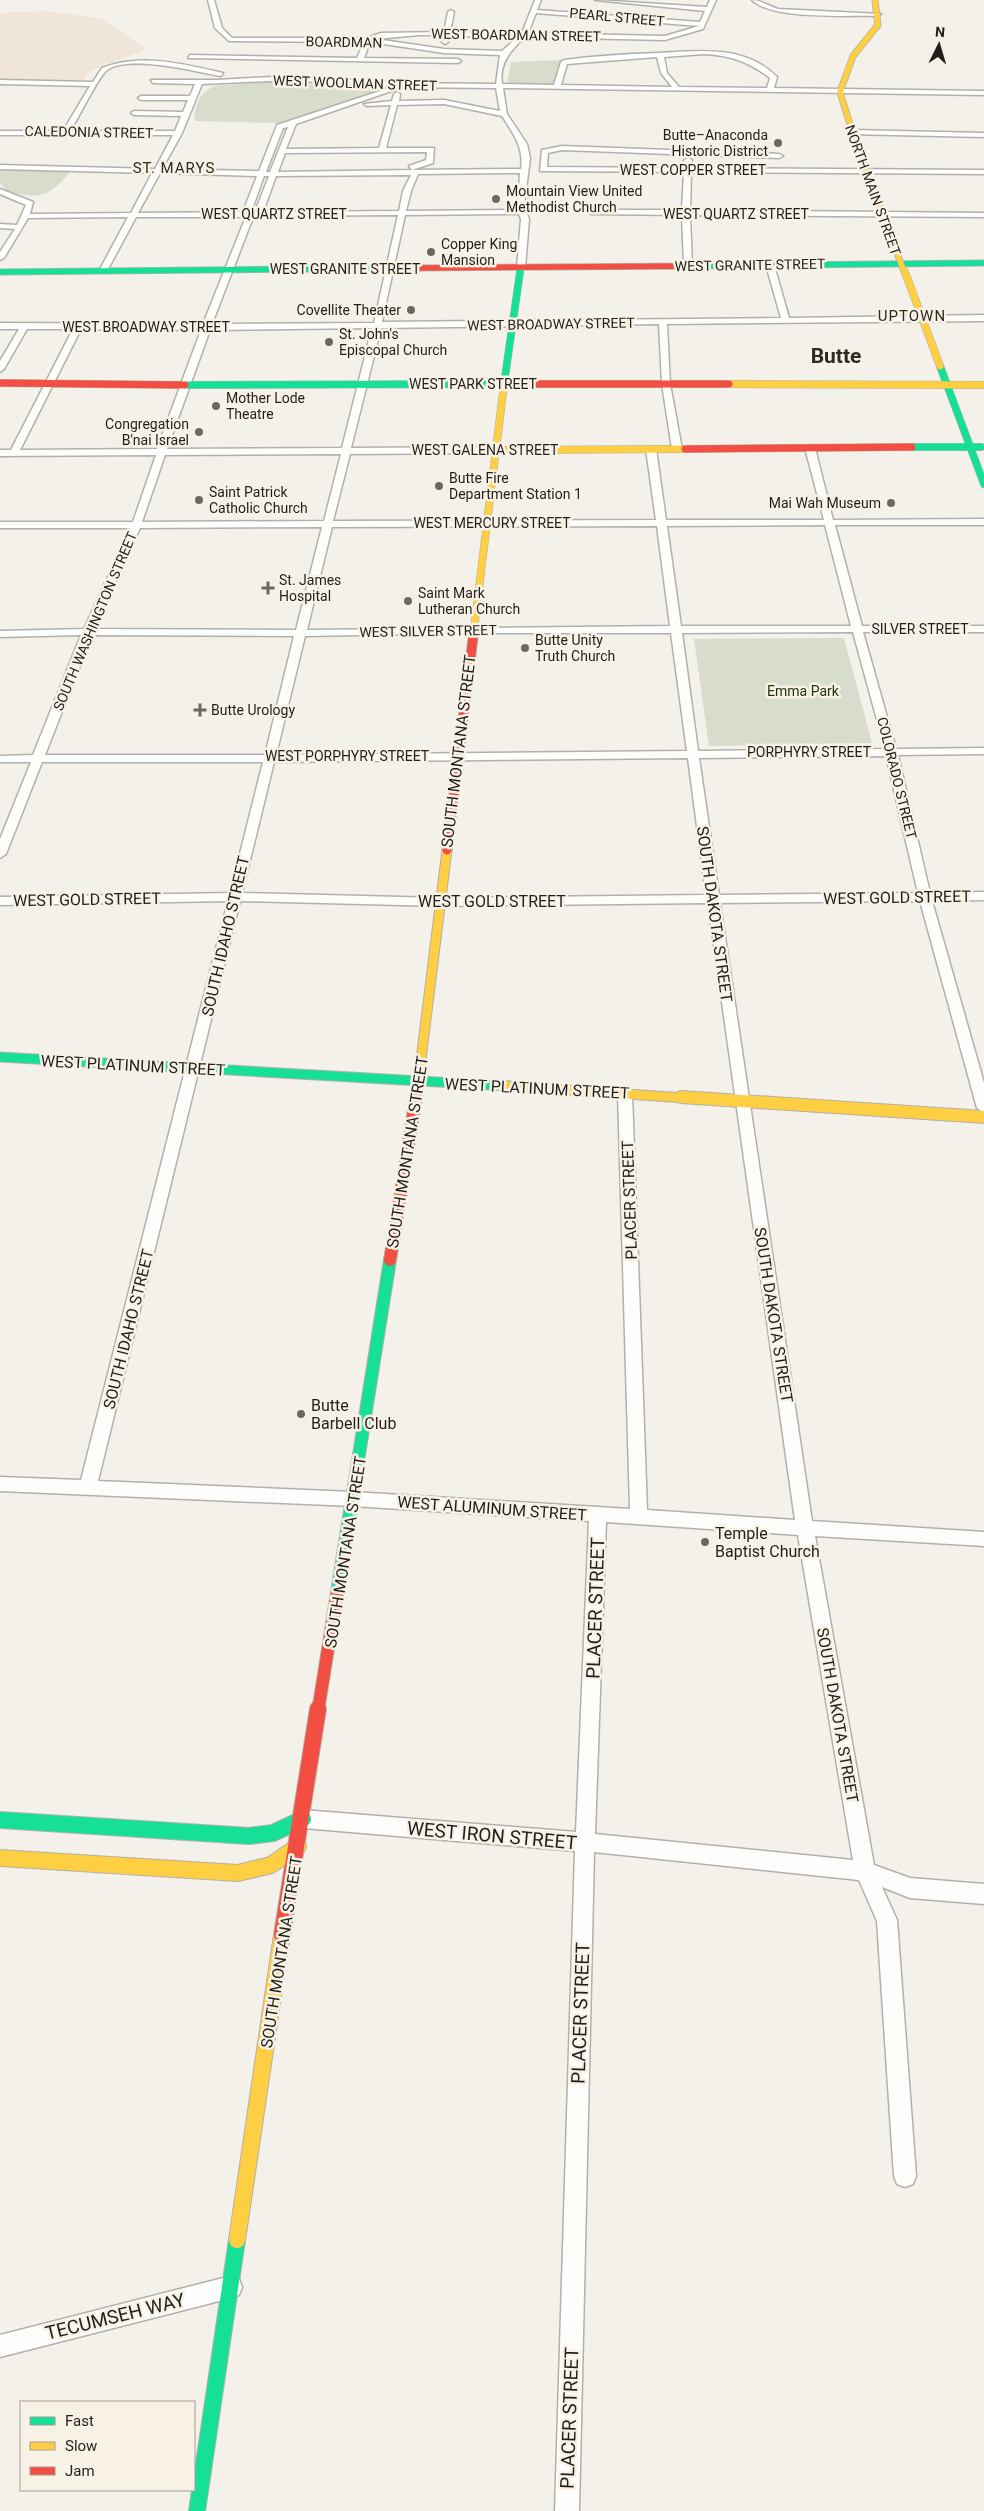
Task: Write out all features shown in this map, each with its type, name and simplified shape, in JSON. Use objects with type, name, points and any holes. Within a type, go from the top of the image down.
[{"type":"main road","points":[[840,92],[848,64],[877,28],[876,0]]},
{"type":"main road","name":"NORTH MAIN STREET","points":[[840,92],[851,132],[984,484]]},
{"type":"main road","name":"WEST GRANITE STREET","points":[[0,272],[984,263]]},
{"type":"main road","name":"SOUTH MONTANA STREET","points":[[197,2511],[269,2019],[419,1081],[472,630],[521,268]]},
{"type":"main road","name":"WEST PARK STREET","points":[[0,383],[49,385],[984,385]]},
{"type":"main road","name":"WEST GALENA STREET","points":[[495,450],[984,447]]},
{"type":"main road","name":"WEST PLATINUM STREET","points":[[0,1057],[741,1100],[984,1117]]},
{"type":"main road","name":"WEST IRON STREET","points":[[0,1820],[249,1836],[273,1832],[302,1819]]},
{"type":"main road","points":[[0,1858],[238,1873],[263,1870],[278,1863],[298,1846]]},
{"type":"street","name":"BOARDMAN","points":[[211,0],[216,10],[218,31],[221,35],[231,40],[368,40],[502,59]]},
{"type":"street","points":[[521,268],[526,218],[520,206],[525,170],[523,144],[504,114],[498,87],[502,59],[524,35],[538,0]]},
{"type":"street","points":[[598,0],[709,9]]},
{"type":"street","points":[[702,24],[713,0]]},
{"type":"street","points":[[755,0],[764,7],[778,11],[878,14]]},
{"type":"street","points":[[621,2],[621,18]]},
{"type":"street","name":"PEARL STREET","points":[[532,11],[702,24]]},
{"type":"street","points":[[443,61],[446,33],[451,12]]},
{"type":"street","name":"WEST BOARDMAN STREET","points":[[368,40],[381,35],[446,33],[665,38],[694,31],[701,28],[702,24]]},
{"type":"street","points":[[360,59],[368,40]]},
{"type":"street","name":"WEST BOARDMAN STREET","points":[[557,87],[564,62],[589,58],[709,51],[740,57],[761,66],[774,77],[770,91]]},
{"type":"street","points":[[660,55],[664,72],[677,89]]},
{"type":"street","points":[[190,57],[443,61],[502,59]]},
{"type":"street","points":[[66,132],[104,69],[113,65],[142,61],[260,80]]},
{"type":"street","name":"WEST WOOLMAN STREET","points":[[153,81],[199,82],[316,79],[399,86],[984,93]]},
{"type":"street","points":[[0,82],[95,84]]},
{"type":"street","points":[[103,271],[178,133],[199,82]]},
{"type":"street","points":[[382,151],[399,86]]},
{"type":"street","points":[[248,217],[258,214],[293,122],[399,86]]},
{"type":"street","points":[[141,98],[191,98]]},
{"type":"street","points":[[343,106],[396,102],[449,102],[504,114]]},
{"type":"street","points":[[134,113],[185,114]]},
{"type":"street","name":"SOUTH WASHINGTON STREET","points":[[0,854],[88,632],[136,526],[184,385],[208,327],[248,217],[261,172],[279,128],[293,122]]},
{"type":"street","points":[[851,132],[984,135]]},
{"type":"street","name":"CALEDONIA STREET","points":[[0,133],[178,133]]},
{"type":"street","name":"WEST COPPER STREET","points":[[688,154],[562,148],[549,150],[544,154],[543,169],[984,172]]},
{"type":"street","points":[[281,152],[431,151],[430,161],[415,166],[413,171]]},
{"type":"street","points":[[688,266],[686,214],[688,154],[780,156]]},
{"type":"street","points":[[0,167],[158,172],[525,170]]},
{"type":"street","name":"SOUTH IDAHO STREET","points":[[88,1487],[193,1068],[233,897],[362,384],[413,171]]},
{"type":"street","points":[[0,191],[30,203],[26,216],[0,258]]},
{"type":"street","name":"WEST QUARTZ STREET","points":[[258,214],[522,212]]},
{"type":"street","name":"WEST QUARTZ STREET","points":[[591,212],[984,215]]},
{"type":"street","name":"WEST QUARTZ STREET","points":[[26,216],[248,217]]},
{"type":"street","points":[[0,226],[20,227]]},
{"type":"street","points":[[770,265],[786,321]]},
{"type":"street","name":"WEST BROADWAY STREET","points":[[0,326],[78,328],[376,326],[984,318]]},
{"type":"street","points":[[662,322],[666,384],[677,449]]},
{"type":"street","points":[[0,369],[24,327]]},
{"type":"street","points":[[14,453],[78,328]]},
{"type":"street","name":"COLORADO STREET","points":[[810,448],[856,628],[891,751],[926,897],[984,1108]]},
{"type":"street","name":"SOUTH DAKOTA STREET","points":[[651,449],[741,1100],[805,1527],[865,1871],[887,1920],[904,2176]]},
{"type":"street","name":"WEST GALENA STREET","points":[[0,453],[495,450]]},
{"type":"street","name":"WEST MERCURY STREET","points":[[0,525],[984,522]]},
{"type":"street","name":"WEST SILVER STREET","points":[[0,634],[856,628]]},
{"type":"street","name":"SILVER STREET","points":[[856,628],[984,629]]},
{"type":"street","name":"PORPHYRY STREET","points":[[693,752],[984,751]]},
{"type":"street","name":"WEST PORPHYRY STREET","points":[[0,759],[457,756],[693,752]]},
{"type":"street","name":"WEST GOLD STREET","points":[[0,901],[233,897],[440,902],[984,896]]},
{"type":"street","name":"PLACER STREET","points":[[625,1093],[639,1517]]},
{"type":"street","name":"WEST ALUMINUM STREET","points":[[0,1484],[353,1499],[984,1538]]},
{"type":"street","name":"PLACER STREET","points":[[566,2511],[585,1842],[598,1514]]},
{"type":"street","name":"WEST IRON STREET","points":[[302,1819],[585,1842],[865,1871],[910,1888],[984,1894]]},
{"type":"street","name":"TECUMSEH WAY","points":[[0,2346],[231,2287]]},
{"type":"shaded area","points":[[46,11],[102,19],[146,49],[88,72],[83,82],[0,80],[0,13]]},
{"type":"green space","points":[[562,60],[556,86],[507,85],[511,62]]},
{"type":"green space","points":[[291,80],[332,82],[383,89],[371,96],[280,123],[196,121],[194,117],[200,98],[206,91],[215,86]]},
{"type":"green space","points":[[0,169],[71,171],[50,191],[44,194],[29,195],[8,192],[0,183]]},
{"type":"green space","name":"Emma Park","points":[[844,638],[872,743],[709,746],[694,639]]},
{"type":"traffic: fast","points":[[702,266],[984,263]]},
{"type":"traffic: fast","points":[[0,272],[416,268]]},
{"type":"traffic: fast","points":[[185,385],[504,384],[521,268]]},
{"type":"traffic: fast","points":[[940,366],[984,484]]},
{"type":"traffic: fast","points":[[912,447],[981,447]]},
{"type":"traffic: fast","points":[[0,1057],[508,1086]]},
{"type":"traffic: fast","points":[[337,1593],[390,1260]]},
{"type":"traffic: fast","points":[[0,1820],[249,1836],[273,1833],[303,1819]]},
{"type":"traffic: fast","points":[[197,2511],[237,2240]]},
{"type":"traffic: slow","points":[[875,0],[878,25],[853,56],[840,92],[857,147],[940,366]]},
{"type":"traffic: slow","points":[[474,629],[504,384],[521,384]]},
{"type":"traffic: slow","points":[[729,384],[984,385]]},
{"type":"traffic: slow","points":[[495,450],[685,449]]},
{"type":"traffic: slow","points":[[417,1092],[447,850]]},
{"type":"traffic: slow","points":[[508,1086],[984,1117]]},
{"type":"traffic: slow","points":[[0,1858],[238,1873],[271,1865],[298,1846]]},
{"type":"traffic: slow","points":[[237,2240],[282,1935]]},
{"type":"traffic: jam","points":[[416,268],[702,266]]},
{"type":"traffic: jam","points":[[0,383],[185,385]]},
{"type":"traffic: jam","points":[[521,384],[729,384]]},
{"type":"traffic: jam","points":[[685,449],[912,447]]},
{"type":"traffic: jam","points":[[447,850],[474,629]]},
{"type":"traffic: jam","points":[[390,1260],[417,1092]]},
{"type":"traffic: jam","points":[[282,1935],[337,1593]]},
{"type":"place","name":"Butte–Anaconda Historic District","points":[[778,143]]},
{"type":"place","name":"Mountain View United Methodist Church","points":[[496,199]]},
{"type":"place","name":"Copper King Mansion","points":[[431,252]]},
{"type":"place","name":"Covellite Theater","points":[[411,310]]},
{"type":"place","name":"St. John's Episcopal Church","points":[[329,342]]},
{"type":"place","name":"Mother Lode Theatre","points":[[216,406]]},
{"type":"place","name":"Congregation B'nai Israel","points":[[199,432]]},
{"type":"place","name":"Butte Fire Department Station 1","points":[[439,486]]},
{"type":"place","name":"Saint Patrick Catholic Church","points":[[199,500]]},
{"type":"place","name":"Mai Wah Museum","points":[[891,503]]},
{"type":"place","name":"St. James Hospital","points":[[268,588]]},
{"type":"place","name":"Saint Mark Lutheran Church","points":[[408,601]]},
{"type":"place","name":"Butte Unity Truth Church","points":[[525,648]]},
{"type":"place","name":"Butte Urology","points":[[200,710]]},
{"type":"place","name":"Butte Barbell Club","points":[[301,1414]]},
{"type":"place","name":"Temple Baptist Church","points":[[705,1542]]},
{"type":"district","name":"ST. MARYS","points":[[174,168]]},
{"type":"district","name":"UPTOWN","points":[[912,316]]},
{"type":"district","name":"Butte","points":[[836,356]]}]
